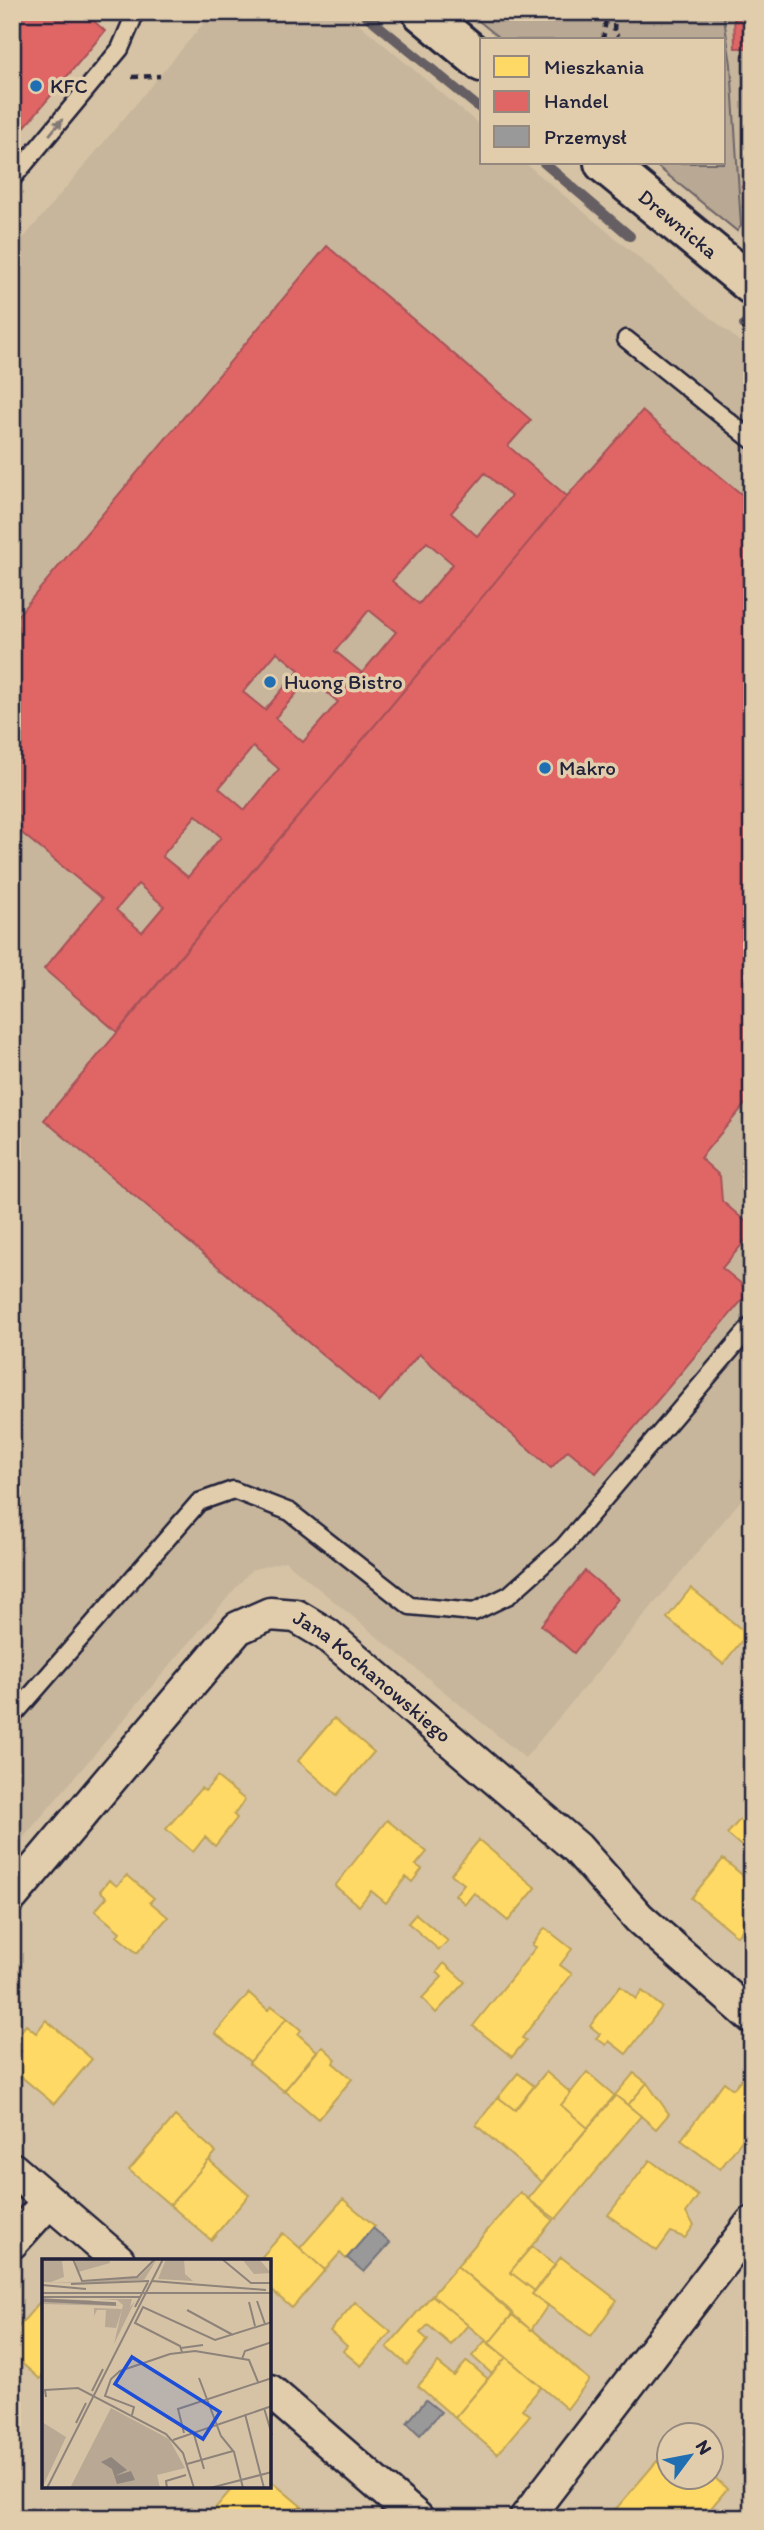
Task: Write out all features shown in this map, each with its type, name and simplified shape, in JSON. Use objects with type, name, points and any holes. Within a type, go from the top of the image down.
[{"type":"street","points":[[422,12],[480,60]]},
{"type":"street","name":"Drewnicka","points":[[605,164],[752,285]]},
{"type":"street","name":"Jana Kochanowskiego","points":[[12,1896],[239,1628],[270,1614],[296,1616],[326,1634],[577,1848],[639,1918],[752,2017]]},
{"type":"street","points":[[12,2169],[117,2259]]},
{"type":"street","points":[[12,2242],[49,2201]]},
{"type":"street","points":[[526,2518],[752,2223]]},
{"type":"street","points":[[271,2392],[417,2518]]},
{"type":"lane","points":[[12,179],[120,49],[132,21],[130,12]]},
{"type":"lane","points":[[626,339],[752,440]]},
{"type":"lane","points":[[12,1717],[199,1502],[233,1490],[290,1511],[410,1606],[474,1612],[509,1595],[564,1546],[752,1325]]},
{"type":"path","points":[[603,38],[607,12]]},
{"type":"path","points":[[615,12],[614,32],[618,36]]},
{"type":"shaded area","points":[[213,12],[345,12],[480,125],[480,164],[526,164],[752,352],[752,1487],[525,1758],[285,1561],[251,1570],[12,1851],[12,252]]},
{"type":"shaded area","points":[[468,12],[723,12],[731,64],[741,226],[737,231],[654,164],[726,164],[726,38],[500,38]]},
{"type":"shaded area","points":[[492,12],[752,12],[752,231],[672,164],[726,164],[726,38]]},
{"type":"building: Mieszkania","points":[[691,1588],[747,1634],[723,1664],[667,1618]]},
{"type":"building: Mieszkania","points":[[334,1718],[374,1752],[337,1795],[298,1761]]},
{"type":"building: Mieszkania","points":[[217,1777],[245,1800],[234,1815],[237,1818],[215,1846],[205,1837],[193,1852],[166,1829],[201,1788],[205,1791]]},
{"type":"building: Mieszkania","points":[[752,1806],[752,1855],[727,1834]]},
{"type":"building: Mieszkania","points":[[387,1820],[427,1852],[416,1865],[422,1869],[412,1882],[406,1877],[386,1903],[371,1891],[359,1906],[335,1886]]},
{"type":"building: Mieszkania","points":[[479,1840],[536,1888],[508,1921],[474,1893],[465,1904],[455,1895],[464,1884],[451,1874]]},
{"type":"building: Mieszkania","points":[[723,1859],[752,1883],[752,1919],[737,1936],[691,1898]]},
{"type":"building: Mieszkania","points":[[127,1875],[154,1898],[150,1902],[168,1917],[137,1953],[117,1936],[120,1932],[95,1911],[107,1897],[100,1891],[109,1880],[117,1886]]},
{"type":"building: Mieszkania","points":[[416,1914],[448,1941],[439,1950],[408,1923]]},
{"type":"building: Mieszkania","points":[[545,1928],[572,1949],[560,1965],[572,1974],[522,2038],[526,2040],[512,2057],[473,2026],[536,1947],[532,1945]]},
{"type":"building: Mieszkania","points":[[444,1963],[465,1982],[436,2013],[422,1998],[442,1977],[437,1972]]},
{"type":"building: Mieszkania","points":[[620,1986],[636,1999],[642,1991],[662,2007],[626,2054],[609,2041],[606,2045],[596,2038],[600,2034],[590,2026]]},
{"type":"building: Mieszkania","points":[[249,1993],[268,2010],[272,2006],[287,2018],[249,2063],[215,2033]]},
{"type":"building: Mieszkania","points":[[287,2018],[301,2030],[298,2034],[317,2051],[284,2091],[249,2063]]},
{"type":"building: Mieszkania","points":[[46,2020],[92,2059],[54,2104],[12,2069],[12,2061],[21,2051],[12,2042],[26,2025],[36,2033]]},
{"type":"building: Mieszkania","points":[[322,2046],[336,2059],[333,2063],[352,2079],[318,2119],[283,2092]]},
{"type":"building: Mieszkania","points":[[546,2072],[571,2093],[561,2105],[588,2128],[542,2182],[476,2125],[498,2097],[515,2110]]},
{"type":"building: Mieszkania","points":[[587,2072],[615,2096],[588,2128],[561,2105]]},
{"type":"building: Mieszkania","points":[[518,2073],[534,2086],[515,2110],[498,2097]]},
{"type":"building: Mieszkania","points":[[634,2073],[647,2083],[628,2105],[615,2095]]},
{"type":"building: Mieszkania","points":[[742,2078],[752,2085],[752,2092],[747,2099],[752,2103],[752,2127],[720,2169],[681,2140],[724,2082],[733,2089]]},
{"type":"building: Mieszkania","points":[[647,2083],[669,2114],[656,2129],[628,2105]]},
{"type":"building: Mieszkania","points":[[615,2095],[641,2116],[556,2219],[528,2199]]},
{"type":"building: Mieszkania","points":[[175,2116],[216,2152],[170,2205],[129,2170]]},
{"type":"building: Mieszkania","points":[[209,2160],[249,2195],[211,2240],[170,2205]]},
{"type":"building: Mieszkania","points":[[650,2160],[698,2196],[686,2213],[694,2225],[685,2238],[671,2232],[657,2251],[608,2215]]},
{"type":"building: Mieszkania","points":[[520,2192],[553,2220],[510,2272],[535,2291],[532,2294],[548,2305],[531,2330],[457,2266]]},
{"type":"building: Mieszkania","points":[[343,2199],[375,2226],[346,2259],[340,2253],[325,2270],[300,2248]]},
{"type":"building: Mieszkania","points":[[283,2233],[325,2270],[292,2308],[271,2290],[271,2259],[260,2259]]},
{"type":"building: Mieszkania","points":[[532,2246],[555,2265],[535,2291],[510,2272]]},
{"type":"building: Mieszkania","points":[[561,2257],[617,2300],[591,2336],[532,2294]]},
{"type":"building: Mieszkania","points":[[457,2266],[513,2313],[489,2343],[432,2295]]},
{"type":"building: Mieszkania","points":[[432,2295],[468,2325],[451,2345],[428,2325],[420,2333],[428,2340],[407,2365],[387,2347]]},
{"type":"building: Mieszkania","points":[[42,2299],[40,2379],[12,2355],[12,2334]]},
{"type":"building: Mieszkania","points":[[355,2302],[391,2332],[361,2366],[343,2351],[347,2346],[330,2331]]},
{"type":"building: Mieszkania","points":[[512,2315],[532,2329],[589,2380],[567,2409],[489,2343]]},
{"type":"building: Mieszkania","points":[[485,2341],[506,2357],[492,2374],[472,2356]]},
{"type":"building: Mieszkania","points":[[506,2357],[541,2387],[522,2409],[530,2415],[497,2454],[455,2418]]},
{"type":"building: Mieszkania","points":[[467,2361],[488,2379],[455,2418],[418,2386],[438,2363],[454,2376]]},
{"type":"building: Mieszkania","points":[[656,2462],[656,2492],[724,2492],[711,2508],[715,2512],[710,2518],[608,2518]]},
{"type":"building: Mieszkania","points":[[271,2481],[301,2506],[291,2518],[207,2518],[232,2488],[271,2488]]},
{"type":"building: Mieszkania","points":[[301,2506],[314,2518],[291,2518]]},
{"type":"building: Handel","name":"KFC","points":[[18,12],[84,12],[105,31],[12,142],[12,19]]},
{"type":"building: Handel","points":[[734,12],[752,12],[752,48],[735,48]]},
{"type":"building: Handel","points":[[752,176],[752,216],[743,207],[751,197],[742,187]]},
{"type":"building: Handel","points":[[327,246],[531,420],[508,446],[567,496],[117,1032],[44,969],[102,899],[12,825],[12,622]],"holes":[[[485,473],[511,496],[477,536],[451,513]],[[427,542],[453,564],[419,604],[392,581]],[[369,610],[396,632],[362,673],[335,651]],[[310,678],[338,702],[303,742],[275,718]],[[253,747],[279,769],[245,810],[219,788]],[[196,815],[221,837],[188,877],[162,856]],[[138,884],[164,906],[142,932],[116,910]]]},
{"type":"building: Handel","name":"Makro","points":[[642,411],[752,503],[752,1096],[700,1158],[720,1176],[722,1201],[752,1227],[752,1233],[722,1268],[750,1291],[596,1473],[568,1450],[551,1468],[419,1354],[379,1402],[44,1120],[567,496]]},
{"type":"building: Handel","points":[[277,652],[299,670],[265,710],[243,692]]},
{"type":"building: Handel","points":[[585,1571],[618,1599],[574,1653],[541,1625]]},
{"type":"building: Przemysł","points":[[373,2228],[390,2243],[364,2272],[347,2258]]},
{"type":"building: Przemysł","points":[[426,2400],[441,2412],[420,2435],[407,2423]]},
{"type":"waterway","points":[[362,12],[480,108]]},
{"type":"waterway","points":[[545,164],[630,236]]},
{"type":"waterway","points":[[744,325],[752,332]]},
{"type":"place","name":"KFC","points":[[36,86]]},
{"type":"place","name":"Huong Bistro","points":[[270,682]]},
{"type":"place","name":"Makro","points":[[545,768]]}]
